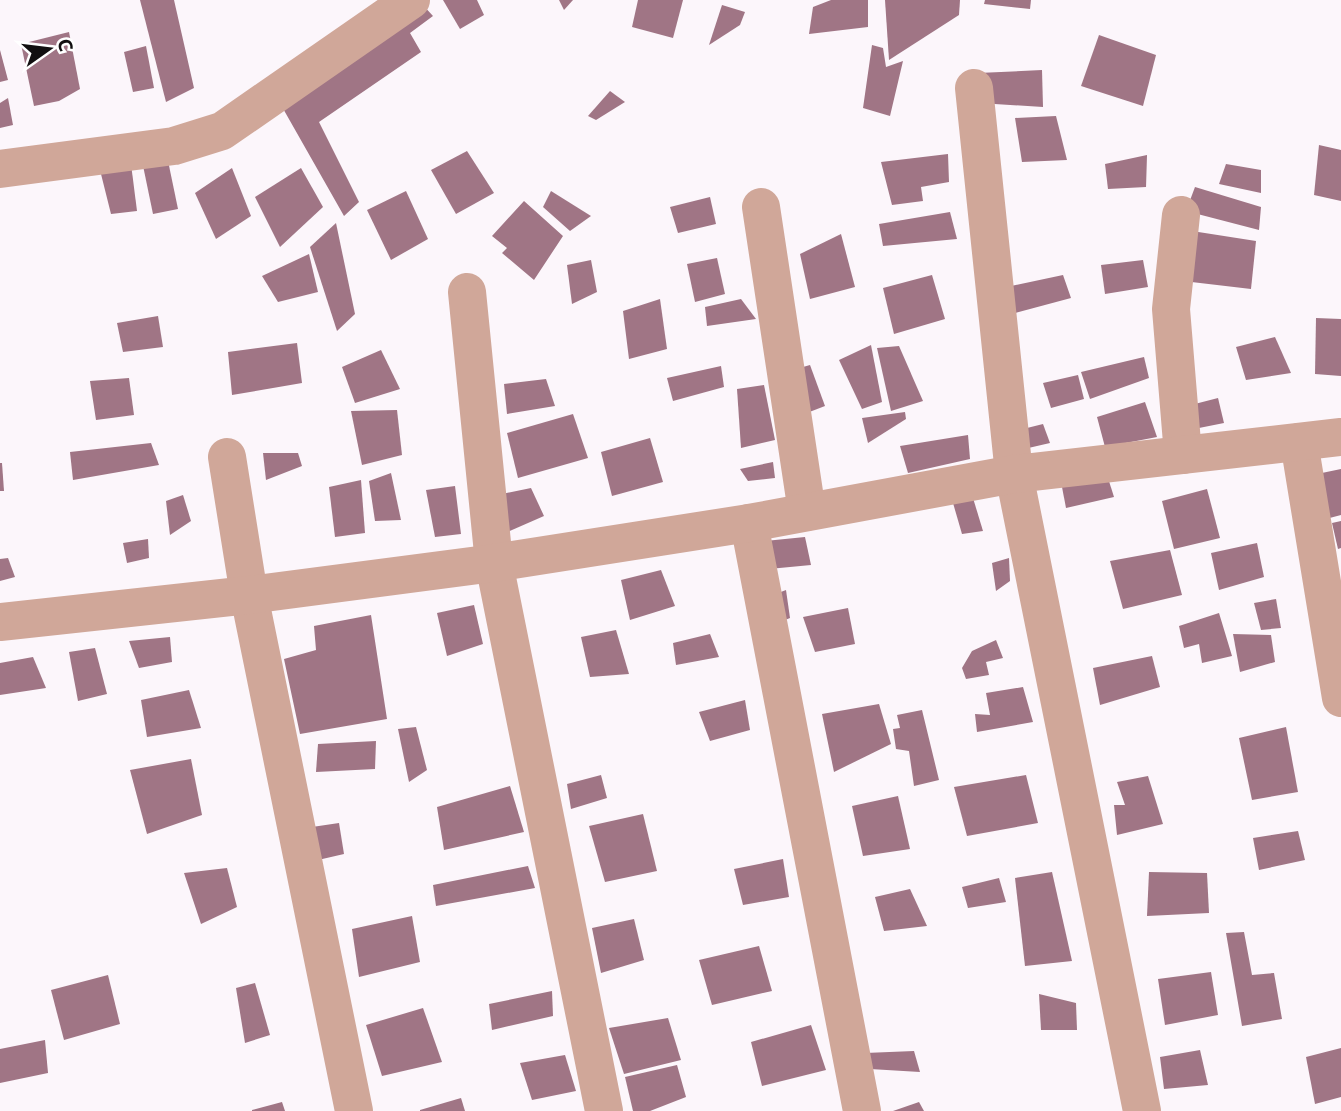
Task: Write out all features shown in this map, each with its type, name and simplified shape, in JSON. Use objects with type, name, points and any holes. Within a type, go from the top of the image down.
[{"type":"street","points":[[0,169],[174,146],[222,131],[411,0]]},
{"type":"street","points":[[974,88],[1014,474],[1142,1111]]},
{"type":"street","points":[[761,206],[807,512]]},
{"type":"street","points":[[1181,215],[1171,309],[1183,455]]},
{"type":"street","points":[[467,292],[494,563],[604,1111]]},
{"type":"street","points":[[0,622],[249,595],[494,563],[749,523],[1014,474],[1341,437]]},
{"type":"street","points":[[1299,442],[1341,698]]},
{"type":"street","points":[[228,457],[249,595],[354,1111]]},
{"type":"street","points":[[749,523],[862,1111]]},
{"type":"building","points":[[140,0],[174,0],[194,88],[166,102]]},
{"type":"building","points":[[443,0],[477,0],[484,15],[460,29]]},
{"type":"building","points":[[559,0],[573,0],[564,10]]},
{"type":"building","points":[[638,0],[683,0],[673,38],[632,27]]},
{"type":"building","points":[[831,0],[868,0],[868,27],[809,34],[813,7]]},
{"type":"building","points":[[885,0],[960,0],[959,15],[889,60]]},
{"type":"building","points":[[985,0],[1031,0],[1030,9],[984,4]]},
{"type":"building","points":[[421,3],[433,16],[410,33],[421,52],[319,122],[359,202],[344,216],[277,98]]},
{"type":"building","points":[[722,5],[745,12],[740,25],[709,45]]},
{"type":"building","points":[[69,32],[80,89],[59,101],[34,106],[21,44]]},
{"type":"building","points":[[1099,35],[1156,55],[1143,106],[1081,86]]},
{"type":"building","points":[[872,45],[883,48],[886,67],[903,61],[890,116],[863,108]]},
{"type":"building","points":[[146,46],[154,88],[133,92],[124,52]]},
{"type":"building","points":[[0,50],[8,80],[0,82]]},
{"type":"building","points":[[1042,70],[1043,107],[979,103],[978,73]]},
{"type":"building","points":[[610,91],[625,102],[596,120],[588,116]]},
{"type":"building","points":[[8,98],[13,125],[0,128],[0,103]]},
{"type":"building","points":[[1056,116],[1067,160],[1022,162],[1015,118]]},
{"type":"building","points":[[1319,145],[1341,150],[1341,201],[1314,195]]},
{"type":"building","points":[[467,151],[494,193],[456,214],[431,170]]},
{"type":"building","points":[[948,154],[949,182],[921,187],[923,201],[892,205],[881,162]]},
{"type":"building","points":[[1147,155],[1146,187],[1108,189],[1105,164]]},
{"type":"building","points":[[141,156],[167,156],[178,209],[153,214]]},
{"type":"building","points":[[131,164],[137,211],[111,214],[100,170]]},
{"type":"building","points":[[1226,164],[1261,170],[1261,193],[1219,184]]},
{"type":"building","points":[[232,168],[251,216],[216,239],[195,193]]},
{"type":"building","points":[[301,168],[323,207],[280,247],[255,197]]},
{"type":"building","points":[[1195,187],[1261,207],[1259,230],[1186,211]]},
{"type":"building","points":[[406,191],[428,239],[391,260],[367,210]]},
{"type":"building","points":[[551,191],[591,216],[570,231],[543,207]]},
{"type":"building","points":[[710,197],[716,224],[678,233],[670,207]]},
{"type":"building","points":[[524,201],[563,236],[534,280],[502,253],[507,248],[492,236]]},
{"type":"building","points":[[950,212],[957,239],[883,246],[879,224]]},
{"type":"building","points":[[336,223],[355,314],[337,331],[310,247]]},
{"type":"building","points":[[1192,231],[1256,241],[1251,289],[1183,281]]},
{"type":"building","points":[[841,234],[855,287],[810,299],[800,254]]},
{"type":"building","points":[[309,254],[318,292],[278,302],[262,276]]},
{"type":"building","points":[[717,258],[725,294],[695,302],[687,264]]},
{"type":"building","points":[[591,260],[597,292],[572,304],[567,265]]},
{"type":"building","points":[[1143,260],[1148,287],[1105,294],[1101,265]]},
{"type":"building","points":[[932,275],[945,319],[894,334],[883,288]]},
{"type":"building","points":[[1063,275],[1071,298],[1008,315],[1002,288]]},
{"type":"building","points":[[660,299],[667,349],[629,359],[623,311]]},
{"type":"building","points":[[741,299],[756,319],[707,326],[705,307]]},
{"type":"building","points":[[158,316],[163,347],[123,352],[117,323]]},
{"type":"building","points":[[1316,318],[1341,319],[1341,376],[1315,374]]},
{"type":"building","points":[[1275,337],[1291,373],[1246,380],[1236,347]]},
{"type":"building","points":[[297,343],[302,383],[232,395],[228,352]]},
{"type":"building","points":[[871,345],[882,402],[862,409],[839,360]]},
{"type":"building","points":[[899,346],[923,401],[891,411],[877,348]]},
{"type":"building","points":[[381,350],[400,389],[355,403],[342,367]]},
{"type":"building","points":[[1144,357],[1149,378],[1090,399],[1081,372]]},
{"type":"building","points":[[810,365],[825,406],[799,416],[796,369]]},
{"type":"building","points":[[721,366],[724,387],[673,401],[667,378]]},
{"type":"building","points":[[1078,375],[1084,399],[1051,408],[1043,383]]},
{"type":"building","points":[[129,378],[134,415],[96,420],[90,381]]},
{"type":"building","points":[[546,379],[555,406],[507,414],[504,384]]},
{"type":"building","points":[[764,385],[775,440],[741,448],[737,389]]},
{"type":"building","points":[[1218,398],[1224,423],[1194,429],[1187,406]]},
{"type":"building","points":[[1145,402],[1157,437],[1105,447],[1097,417]]},
{"type":"building","points":[[397,410],[402,455],[362,465],[351,411]]},
{"type":"building","points":[[905,412],[906,419],[868,443],[862,418]]},
{"type":"building","points":[[573,414],[588,458],[518,478],[507,433]]},
{"type":"building","points":[[1043,424],[1050,443],[1024,449],[1019,430]]},
{"type":"building","points":[[968,435],[970,459],[908,473],[900,446]]},
{"type":"building","points":[[650,438],[663,482],[612,496],[601,452]]},
{"type":"building","points":[[151,443],[159,465],[73,480],[70,452]]},
{"type":"building","points":[[263,453],[298,453],[302,466],[266,480]]},
{"type":"building","points":[[773,462],[775,478],[748,481],[740,469]]},
{"type":"building","points":[[2,463],[4,491],[0,491]]},
{"type":"building","points":[[1341,469],[1341,515],[1322,520],[1317,474]]},
{"type":"building","points":[[391,473],[401,520],[375,521],[369,481]]},
{"type":"building","points":[[1108,478],[1114,497],[1066,508],[1062,487]]},
{"type":"building","points":[[361,480],[365,533],[335,537],[329,487]]},
{"type":"building","points":[[455,486],[461,534],[435,537],[426,490]]},
{"type":"building","points":[[531,488],[544,516],[505,533],[497,495]]},
{"type":"building","points":[[1207,489],[1220,538],[1174,549],[1162,501]]},
{"type":"building","points":[[183,495],[191,521],[170,535],[166,501]]},
{"type":"building","points":[[973,498],[983,531],[962,534],[953,503]]},
{"type":"building","points":[[1341,521],[1341,548],[1338,549],[1332,523]]},
{"type":"building","points":[[805,537],[811,565],[769,569],[765,541]]},
{"type":"building","points":[[148,539],[149,558],[127,563],[123,543]]},
{"type":"building","points":[[1257,543],[1264,577],[1219,590],[1211,553]]},
{"type":"building","points":[[1170,550],[1182,595],[1123,609],[1110,561]]},
{"type":"building","points":[[8,558],[15,577],[0,581],[0,559]]},
{"type":"building","points":[[1009,558],[1010,581],[996,591],[992,563]]},
{"type":"building","points":[[661,570],[675,606],[630,620],[621,580]]},
{"type":"building","points":[[786,590],[790,618],[775,624],[773,595]]},
{"type":"building","points":[[1276,599],[1281,628],[1261,630],[1254,603]]},
{"type":"building","points":[[474,605],[483,644],[447,656],[437,613]]},
{"type":"building","points":[[848,608],[855,644],[815,652],[803,617]]},
{"type":"building","points":[[1219,613],[1232,656],[1202,663],[1199,644],[1184,648],[1179,626]]},
{"type":"building","points":[[371,615],[387,719],[300,734],[284,659],[316,650],[314,626]]},
{"type":"building","points":[[616,630],[629,674],[590,677],[581,637]]},
{"type":"building","points":[[710,634],[719,657],[676,665],[673,643]]},
{"type":"building","points":[[1233,634],[1271,635],[1275,662],[1240,672]]},
{"type":"building","points":[[170,637],[172,662],[139,668],[129,641]]},
{"type":"building","points":[[996,640],[1003,658],[986,662],[989,675],[966,679],[962,668],[972,651]]},
{"type":"building","points":[[95,648],[107,694],[78,701],[69,652]]},
{"type":"building","points":[[1152,656],[1160,687],[1100,705],[1093,668]]},
{"type":"building","points":[[33,657],[46,688],[0,695],[0,663]]},
{"type":"building","points":[[1023,687],[1033,722],[977,732],[975,714],[990,715],[986,693]]},
{"type":"building","points":[[189,690],[201,728],[147,737],[141,700]]},
{"type":"building","points":[[745,700],[750,730],[710,741],[699,712]]},
{"type":"building","points":[[879,704],[891,744],[834,772],[822,714]]},
{"type":"building","points":[[922,710],[939,780],[914,786],[909,751],[896,749],[893,729],[900,728],[897,715]]},
{"type":"building","points":[[416,727],[427,770],[409,782],[398,729]]},
{"type":"building","points":[[1286,727],[1298,792],[1252,800],[1239,738]]},
{"type":"building","points":[[376,741],[375,769],[316,772],[318,744]]},
{"type":"building","points":[[191,759],[202,815],[147,834],[130,770]]},
{"type":"building","points":[[601,775],[607,798],[571,809],[567,784]]},
{"type":"building","points":[[1026,775],[1038,823],[967,836],[954,787]]},
{"type":"building","points":[[1148,776],[1163,824],[1117,835],[1114,805],[1125,805],[1117,782]]},
{"type":"building","points":[[510,786],[524,832],[444,850],[437,807]]},
{"type":"building","points":[[898,796],[910,849],[863,856],[852,806]]},
{"type":"building","points":[[643,814],[657,871],[605,882],[589,826]]},
{"type":"building","points":[[339,823],[344,854],[318,860],[312,827]]},
{"type":"building","points":[[1298,831],[1305,860],[1259,870],[1253,838]]},
{"type":"building","points":[[783,859],[789,897],[743,905],[734,869]]},
{"type":"building","points":[[528,866],[535,888],[436,906],[433,885]]},
{"type":"building","points":[[227,868],[237,907],[201,924],[184,873]]},
{"type":"building","points":[[1052,872],[1072,961],[1025,966],[1015,878]]},
{"type":"building","points":[[1149,872],[1207,873],[1209,913],[1147,916]]},
{"type":"building","points":[[999,878],[1006,902],[968,908],[962,887]]},
{"type":"building","points":[[910,889],[927,926],[884,931],[875,897]]},
{"type":"building","points":[[412,916],[420,962],[359,977],[352,929]]},
{"type":"building","points":[[634,919],[644,960],[601,973],[592,928]]},
{"type":"building","points":[[1244,932],[1252,975],[1274,973],[1282,1019],[1242,1026],[1226,933]]},
{"type":"building","points":[[759,946],[772,991],[712,1005],[699,960]]},
{"type":"building","points":[[1211,972],[1218,1015],[1165,1025],[1158,979]]},
{"type":"building","points":[[108,975],[120,1024],[64,1040],[51,990]]},
{"type":"building","points":[[255,983],[270,1035],[245,1043],[236,988]]},
{"type":"building","points":[[552,991],[553,1016],[492,1030],[489,1004]]},
{"type":"building","points":[[1039,994],[1076,1003],[1077,1030],[1041,1030]]},
{"type":"building","points":[[423,1008],[442,1062],[382,1076],[366,1025]]},
{"type":"building","points":[[668,1018],[681,1060],[624,1074],[609,1028]]},
{"type":"building","points":[[811,1025],[826,1070],[762,1086],[751,1042]]},
{"type":"building","points":[[45,1040],[48,1073],[0,1083],[0,1049]]},
{"type":"building","points":[[1341,1048],[1341,1097],[1315,1104],[1306,1057]]},
{"type":"building","points":[[1200,1050],[1208,1085],[1164,1089],[1160,1057]]},
{"type":"building","points":[[914,1051],[920,1072],[870,1069],[865,1053]]},
{"type":"building","points":[[565,1055],[576,1091],[532,1100],[520,1063]]},
{"type":"building","points":[[677,1065],[686,1097],[650,1111],[633,1111],[625,1077]]},
{"type":"building","points":[[461,1098],[465,1111],[420,1111],[420,1110]]},
{"type":"building","points":[[282,1102],[285,1111],[252,1111],[252,1110]]},
{"type":"building","points":[[919,1102],[924,1111],[893,1111]]}]
